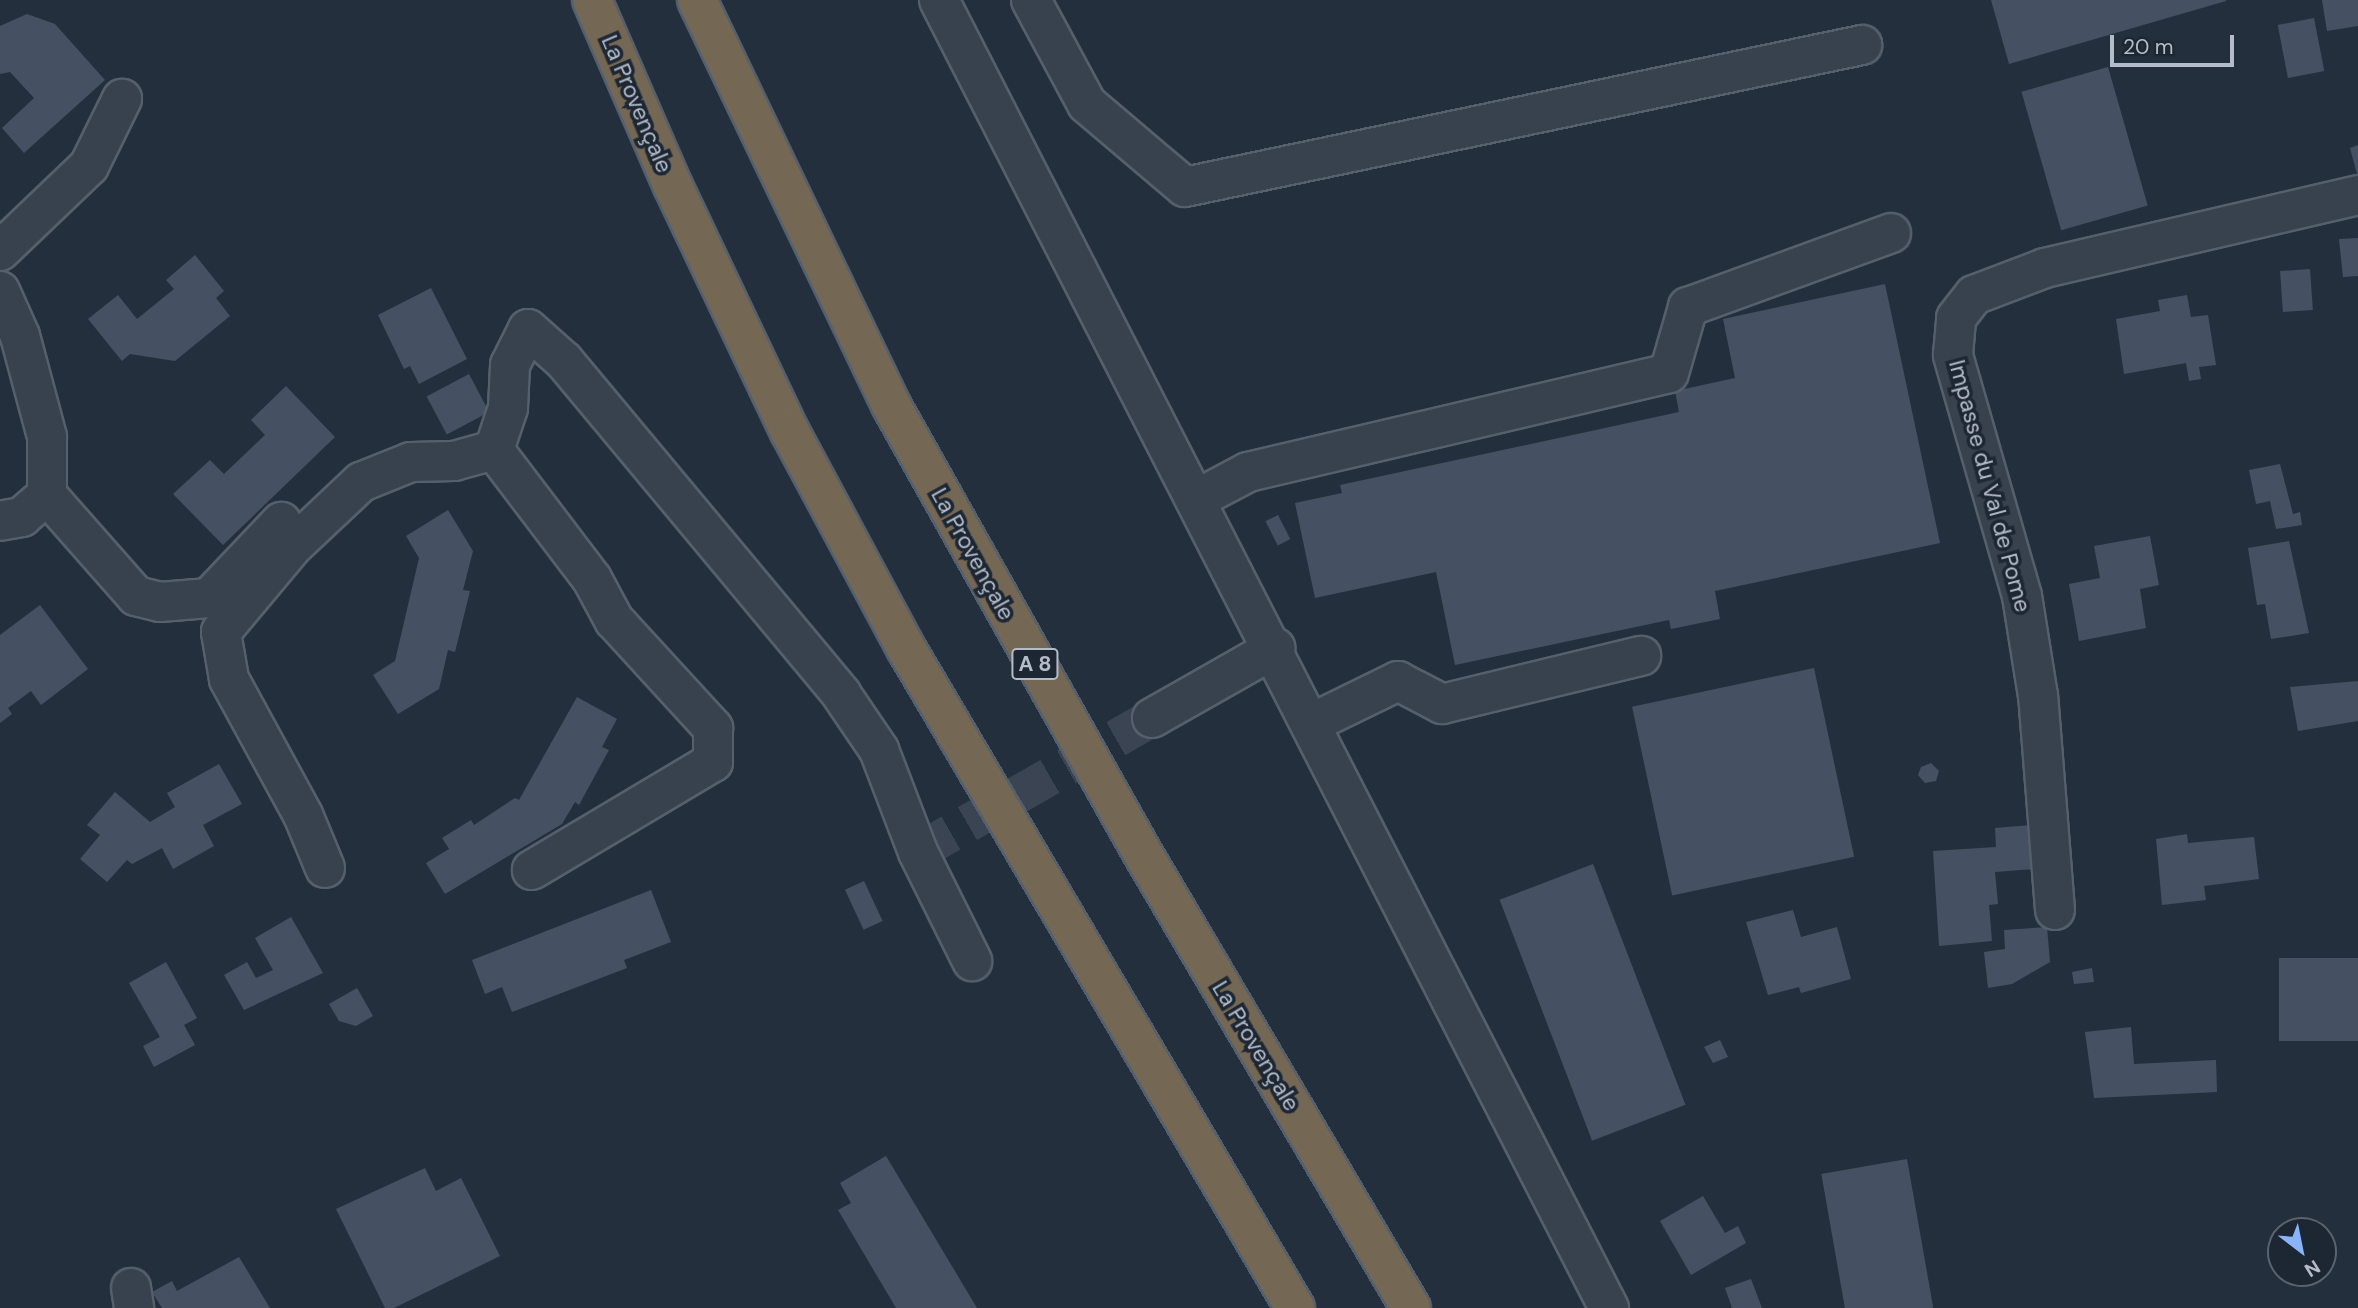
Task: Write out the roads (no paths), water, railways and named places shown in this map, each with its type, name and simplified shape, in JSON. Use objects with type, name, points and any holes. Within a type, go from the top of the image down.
[{"type":"highway","name":"La Provençale","points":[[592,0],[673,186],[790,432],[868,577],[1295,1308]]},
{"type":"highway","name":"La Provençale","points":[[697,0],[891,405],[1143,854],[1411,1308]]},
{"type":"street","points":[[939,0],[1275,648],[1582,1260],[1609,1308]]},
{"type":"street","points":[[1031,0],[1087,104],[1185,187],[1862,45]]},
{"type":"street","points":[[0,251],[89,166],[122,99]]},
{"type":"street","name":"Impasse du Val de Pome","points":[[2055,910],[2038,696],[2022,596],[1953,355],[1956,318],[1974,295],[2045,268],[2358,195]]},
{"type":"street","points":[[1197,499],[1248,472],[1668,373],[1688,307],[1891,233]]},
{"type":"street","points":[[0,291],[20,336],[47,437],[47,495],[136,596],[160,602],[209,597],[281,522]]},
{"type":"street","points":[[494,450],[508,408],[510,365],[528,329],[564,361],[841,694],[879,750],[904,860],[972,961]]},
{"type":"street","points":[[325,868],[303,815],[229,679],[221,632],[292,547],[361,482],[411,461],[454,461],[494,450]]},
{"type":"street","points":[[494,450],[592,579],[614,620],[713,728],[713,762],[532,870]]},
{"type":"street","points":[[0,521],[22,517],[47,495]]},
{"type":"street","points":[[1152,718],[1275,648]]},
{"type":"street","points":[[1312,723],[1398,681],[1442,704],[1641,656]]},
{"type":"tunnel","points":[[918,852],[1152,718]]}]
